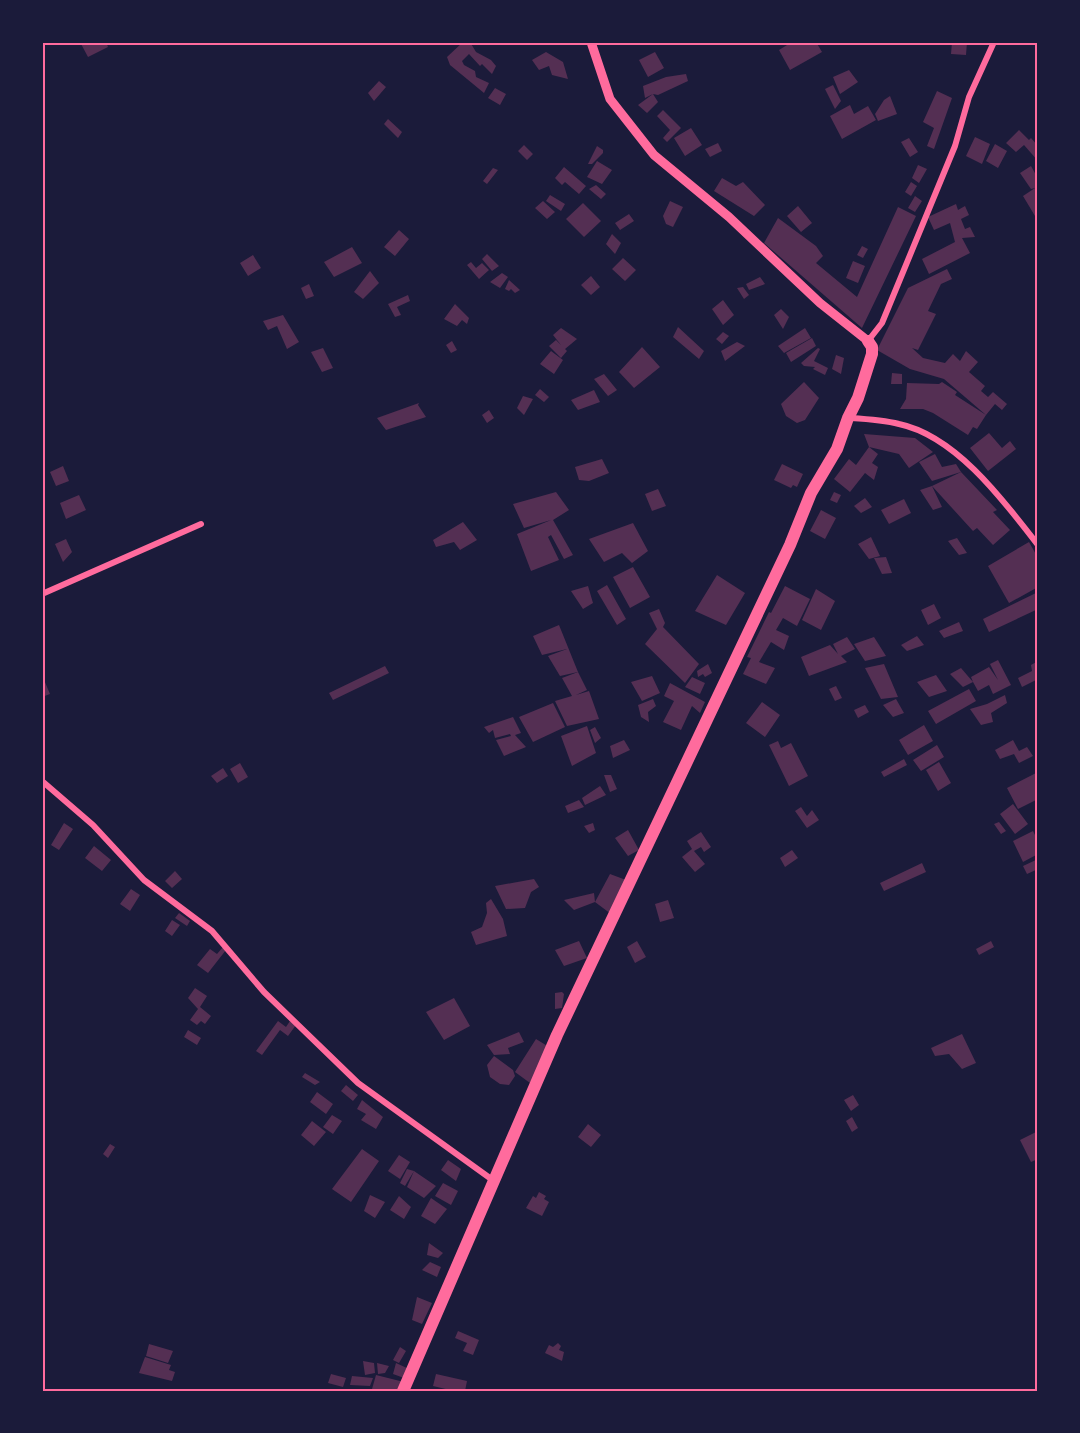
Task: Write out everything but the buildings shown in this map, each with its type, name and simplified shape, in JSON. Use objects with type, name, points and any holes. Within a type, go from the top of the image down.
[{"type":"highway","points":[[403,1391],[557,1035],[790,545],[811,493],[837,449],[858,398],[872,354],[872,346],[868,341]]},
{"type":"street","points":[[591,42],[610,99],[654,155],[729,218],[820,303],[868,341],[882,323],[955,146],[969,97],[994,42]]},
{"type":"street","points":[[848,418],[899,424],[919,430],[948,446],[984,480],[1038,545]]},
{"type":"street","points":[[42,594],[201,524]]},
{"type":"street","points":[[42,782],[93,825],[144,880],[212,931],[264,992],[357,1083],[494,1181]]}]
